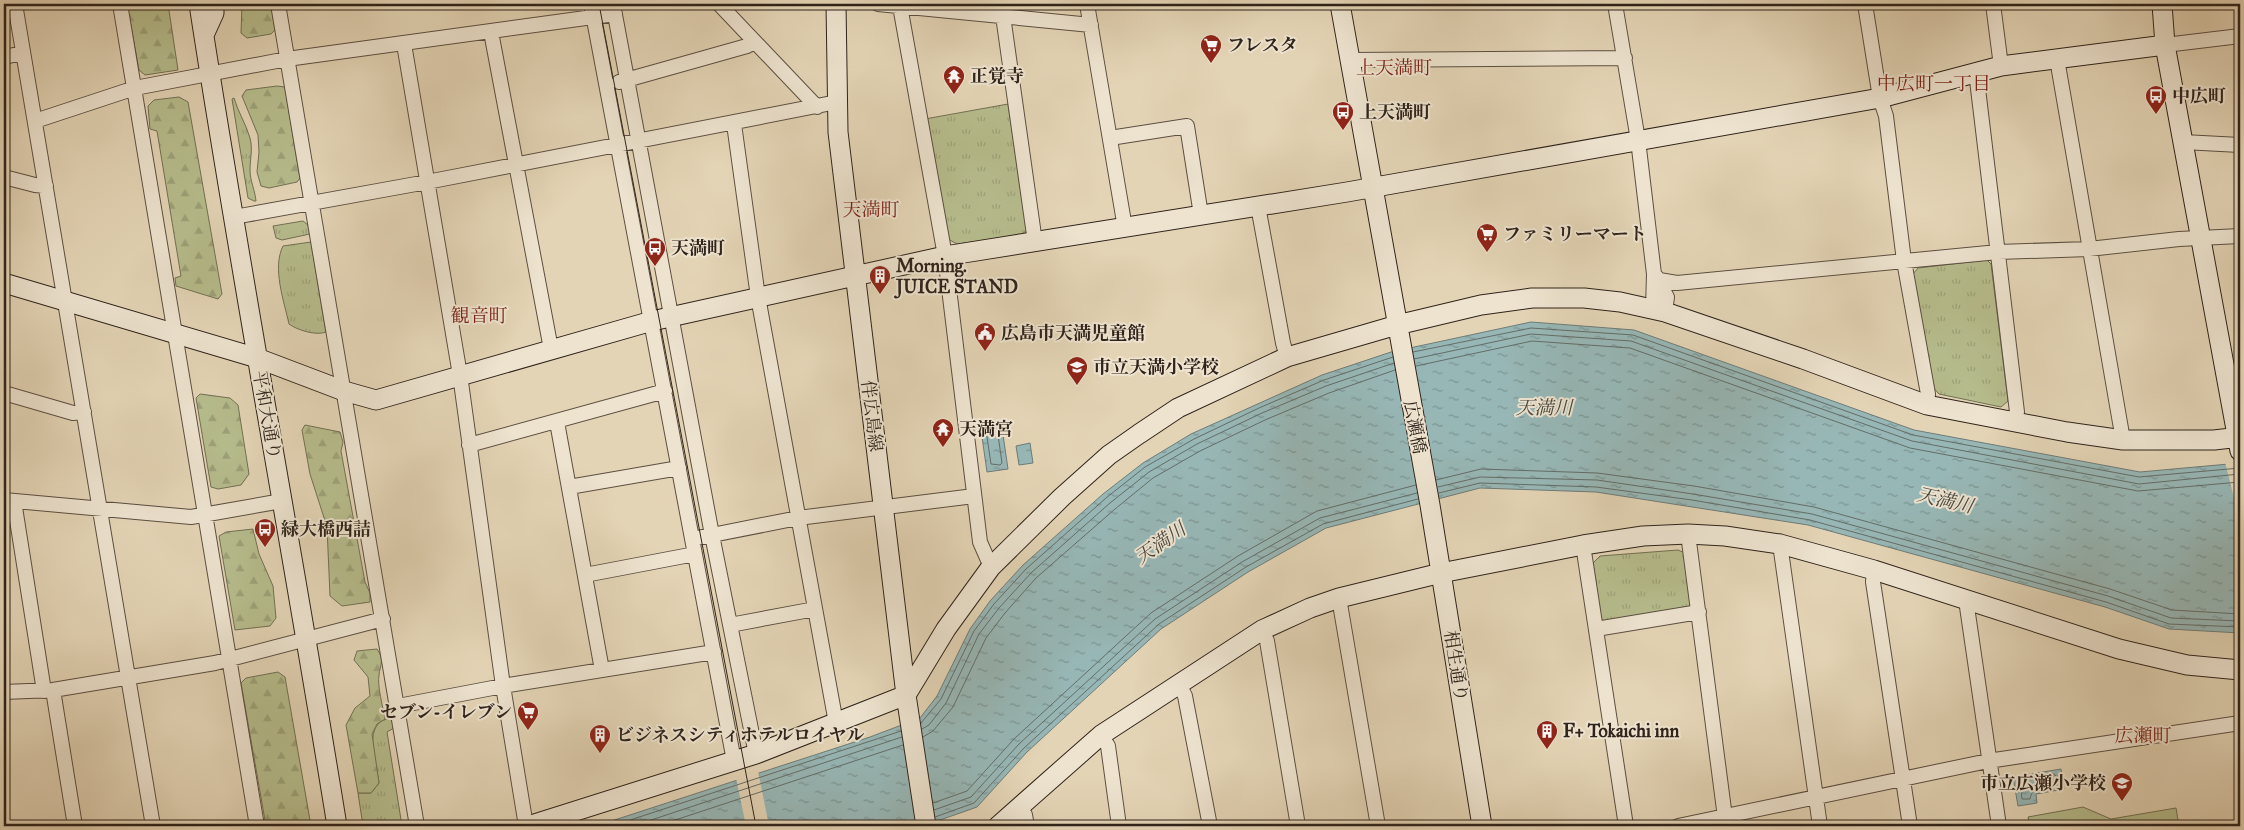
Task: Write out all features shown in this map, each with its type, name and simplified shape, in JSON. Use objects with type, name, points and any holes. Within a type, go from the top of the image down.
[{"type":"street","points":[[15,4],[154,826]]},
{"type":"street","points":[[120,4],[257,826]]},
{"type":"street","name":"平和大通り","points":[[199,4],[257,358],[307,638],[337,826]]},
{"type":"street","points":[[204,35],[214,14],[214,4]]},
{"type":"street","points":[[278,4],[417,826]]},
{"type":"street","points":[[719,4],[817,107]]},
{"type":"street","name":"伴広島線","points":[[836,4],[836,102],[838,132],[906,695],[926,826]]},
{"type":"street","points":[[878,4],[1091,25]]},
{"type":"street","points":[[1087,4],[1125,228]]},
{"type":"street","name":"広瀬橋","points":[[1340,4],[1430,505]]},
{"type":"street","points":[[1615,4],[1638,140],[1655,297],[1662,306]]},
{"type":"street","points":[[1865,4],[1880,98],[1886,116],[1904,262],[1928,394],[1927,406]]},
{"type":"street","points":[[1993,4],[2002,66]]},
{"type":"street","points":[[404,44],[460,375],[503,686],[527,826],[756,754],[906,695],[946,629],[991,567],[1062,497],[1109,455],[1139,434],[1178,408],[1288,356],[1397,325],[1481,305],[1532,298],[1602,300],[1662,306],[1927,406],[2067,432],[2123,440],[2239,441],[2165,44],[2162,4]]},
{"type":"street","points":[[900,6],[945,256],[980,542],[991,567]]},
{"type":"street","points":[[35,121],[135,88],[287,59],[490,32],[592,11],[614,9],[712,535],[756,754]]},
{"type":"street","points":[[592,11],[734,761]]},
{"type":"street","points":[[1003,16],[1035,242]]},
{"type":"street","points":[[490,32],[551,349]]},
{"type":"street","points":[[4,283],[257,358],[344,391],[376,400],[652,321],[945,256],[1374,187],[1880,98],[2002,66],[2240,36]]},
{"type":"street","points":[[606,85],[747,46],[754,42]]},
{"type":"street","points":[[4,57],[23,53]]},
{"type":"street","points":[[1350,60],[1625,58]]},
{"type":"street","points":[[2057,59],[2123,440]]},
{"type":"street","points":[[1976,72],[2016,412],[2012,421]]},
{"type":"street","points":[[234,217],[515,166],[734,124],[836,102]]},
{"type":"street","points":[[734,124],[758,297],[836,723]]},
{"type":"street","points":[[1110,138],[1187,126],[1201,215]]},
{"type":"street","points":[[2183,142],[2240,145]]},
{"type":"street","points":[[4,176],[35,186],[46,186]]},
{"type":"street","points":[[1258,206],[1283,343],[1288,356]]},
{"type":"street","points":[[1654,274],[1660,280],[1677,283],[1998,252],[2089,249],[2240,236]]},
{"type":"street","points":[[1662,306],[1677,283]]},
{"type":"street","points":[[469,446],[665,391]]},
{"type":"street","points":[[4,393],[73,413],[84,412]]},
{"type":"street","points":[[557,422],[602,670]]},
{"type":"street","points":[[569,487],[679,468]]},
{"type":"street","points":[[692,539],[798,518],[974,496]]},
{"type":"street","points":[[75,826],[9,500],[190,517],[282,501]]},
{"type":"street","name":"相生通り","points":[[1430,505],[1482,826]]},
{"type":"street","points":[[1688,534],[1726,822]]},
{"type":"street","points":[[998,826],[1101,735],[1262,630],[1310,608],[1340,598],[1441,573],[1583,545],[1643,536],[1688,534],[1724,536],[1780,544],[1874,570],[2148,657],[2187,665],[2240,670]]},
{"type":"street","points":[[1780,544],[1820,826]]},
{"type":"street","points":[[1583,545],[1626,826]]},
{"type":"street","points":[[585,575],[695,554]]},
{"type":"street","points":[[1874,570],[1873,582],[1910,826]]},
{"type":"street","points":[[1340,598],[1378,826]]},
{"type":"street","points":[[1966,600],[1999,826]]},
{"type":"street","points":[[730,625],[815,609]]},
{"type":"street","points":[[1596,630],[1699,612]]},
{"type":"street","points":[[4,692],[48,690],[230,659],[382,619]]},
{"type":"street","points":[[1262,630],[1267,641],[1298,826]]},
{"type":"street","points":[[398,706],[503,686],[714,652]]},
{"type":"street","points":[[1178,684],[1184,696],[1210,826]]},
{"type":"street","points":[[1678,826],[1726,822],[1816,798],[1988,761],[2240,723]]},
{"type":"street","points":[[1101,735],[1108,746],[1119,826]]},
{"type":"street","points":[[1019,806],[1025,815],[1027,826]]},
{"type":"green space","points":[[127,4],[168,4],[178,70],[145,75],[139,70]]},
{"type":"green space","points":[[242,4],[271,4],[275,30],[271,34],[247,38],[241,33]]},
{"type":"green space","points":[[277,86],[285,87],[300,178],[297,182],[269,188],[261,186],[257,172],[258,135],[242,96],[246,90]]},
{"type":"green space","points":[[179,97],[188,102],[222,294],[218,299],[176,286],[175,278],[181,276],[157,131],[150,129],[148,106],[154,100]]},
{"type":"green space","points":[[234,98],[251,142],[250,174],[256,201],[248,198],[232,99]]},
{"type":"green space","points":[[1008,104],[1027,229],[1022,235],[957,244],[948,239],[925,119]]},
{"type":"green space","points":[[303,221],[308,225],[310,234],[282,240],[276,238],[273,226]]},
{"type":"green space","points":[[311,242],[326,332],[322,333],[307,332],[289,324],[279,274],[280,255],[283,246]]},
{"type":"green space","points":[[1987,260],[1991,264],[2008,401],[2001,407],[1939,394],[1931,385],[1913,274],[1918,268]]},
{"type":"green space","points":[[200,394],[230,398],[238,405],[249,474],[241,485],[218,489],[211,487],[196,398]]},
{"type":"green space","points":[[305,425],[340,432],[343,442],[341,451],[365,582],[370,593],[370,602],[342,606],[330,596],[327,527],[310,474],[302,430]]},
{"type":"green space","points":[[253,529],[259,554],[273,586],[276,618],[270,626],[235,630],[219,536],[226,532]]},
{"type":"green space","points":[[1678,550],[1685,553],[1693,606],[1607,623],[1601,619],[1593,563],[1600,556]]},
{"type":"green space","points":[[377,649],[381,659],[379,685],[385,719],[377,724],[372,734],[379,783],[371,793],[358,793],[346,725],[355,708],[370,696],[368,677],[354,660],[357,651]]},
{"type":"green space","points":[[278,672],[285,677],[311,826],[266,826],[241,683],[246,678]]},
{"type":"green space","points":[[392,718],[394,728],[387,732],[402,826],[363,826],[358,793],[371,793],[379,783],[373,734],[376,726],[382,721]]},
{"type":"green space","points":[[2083,807],[2111,819],[2176,808],[2179,826],[2030,826],[2028,817]]},
{"type":"water","name":"天満川","points":[[1531,322],[1634,330],[1914,430],[2140,472],[2240,463],[2240,633],[2169,629],[2105,607],[1808,525],[1596,492],[1480,488],[1326,528],[1248,572],[1161,629],[1027,752],[977,807],[923,826],[596,826],[870,737],[920,718],[937,696],[970,629],[990,601],[1023,565],[1103,494],[1143,463],[1191,434],[1322,375],[1391,352]]},
{"type":"water","points":[[1001,421],[1008,469],[987,472],[980,423]]},
{"type":"water","points":[[1030,443],[1033,463],[1019,465],[1016,446]]},
{"type":"water","points":[[2061,769],[2064,789],[2036,794],[2037,803],[2018,806],[2013,777]]},
{"type":"pier","points":[[2240,461],[2240,522],[2225,462]]},
{"type":"pier","points":[[758,771],[769,826],[746,826],[736,778]]},
{"type":"tram line","points":[[599,4],[756,826]]},
{"type":"place","name":"フレスタ","points":[[1211,64]]},
{"type":"place","name":"正覚寺","points":[[954,95]]},
{"type":"place","name":"中広町","points":[[2156,115]]},
{"type":"place","name":"上天満町","points":[[1343,131]]},
{"type":"place","name":"ファミリーマート","points":[[1487,253]]},
{"type":"place","name":"天満町","points":[[655,267]]},
{"type":"place","name":"Morning. JUICE STAND","points":[[880,295]]},
{"type":"place","name":"広島市天満児童館","points":[[985,352]]},
{"type":"place","name":"市立天満小学校","points":[[1077,386]]},
{"type":"place","name":"天満宮","points":[[943,448]]},
{"type":"place","name":"緑大橋西詰","points":[[265,548]]},
{"type":"place","name":"セブン-イレブン","points":[[528,731]]},
{"type":"place","name":"F+ Tokaichi inn","points":[[1547,750]]},
{"type":"place","name":"ビジネスシティホテルロイヤル","points":[[600,754]]},
{"type":"place","name":"市立広瀬小学校","points":[[2122,802]]},
{"type":"district","name":"上天満町","points":[[1394,67]]},
{"type":"district","name":"中広町一丁目","points":[[1934,83]]},
{"type":"district","name":"天満町","points":[[871,209]]},
{"type":"district","name":"観音町","points":[[479,315]]},
{"type":"district","name":"広瀬町","points":[[2143,735]]}]
